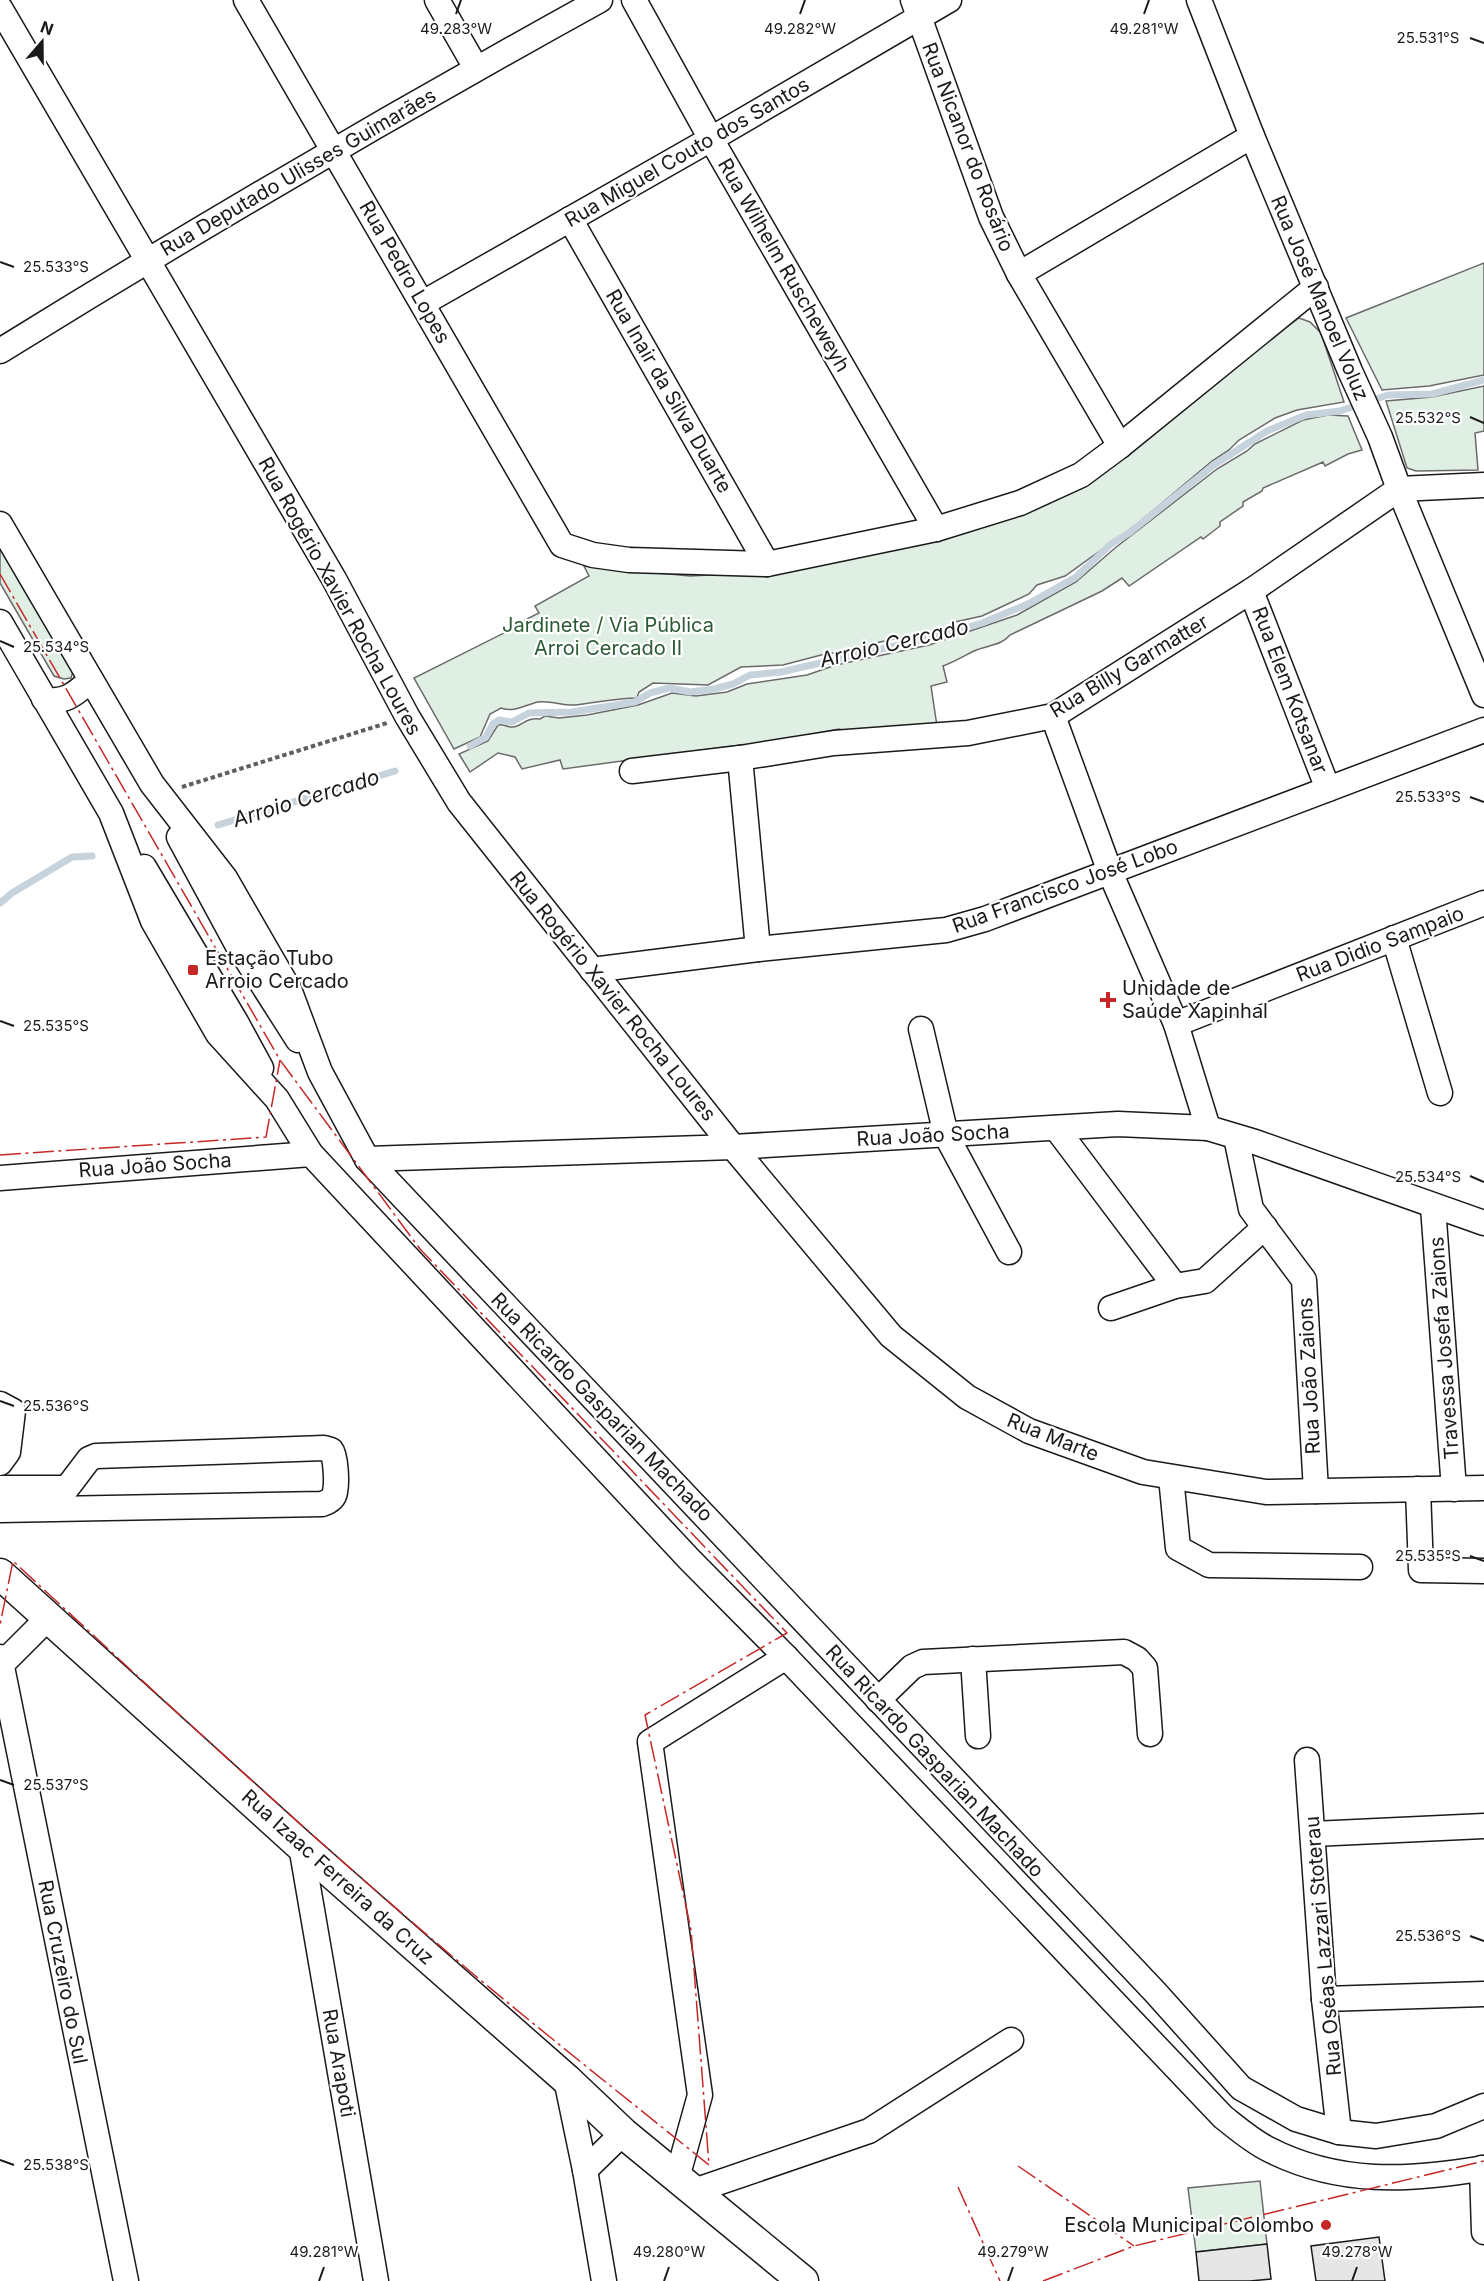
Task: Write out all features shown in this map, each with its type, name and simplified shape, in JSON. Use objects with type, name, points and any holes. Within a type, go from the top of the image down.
[{"type":"main road","name":"Rua Izaac Ferreira da Cruz","points":[[0,1574],[301,1846],[566,2079],[623,2133],[802,2281]]},
{"type":"street","name":"Rua Pedro Lopes","points":[[246,0],[336,151],[562,545],[593,555],[629,560],[767,564]]},
{"type":"street","points":[[437,0],[476,68]]},
{"type":"street","name":"Rua Deputado Ulisses Guimarães","points":[[0,351],[147,260],[476,68],[600,0]]},
{"type":"street","name":"Rua Wilhelm Ruscheweyh","points":[[634,0],[711,139],[936,529]]},
{"type":"street","name":"Rua Miguel Couto dos Santos","points":[[423,303],[711,139],[916,9],[949,0]]},
{"type":"street","name":"Rua José Manoel Voluz","points":[[1199,0],[1252,136],[1380,437],[1399,489],[1484,695]]},
{"type":"street","name":"Rua Rogério Xavier Rocha Loures","points":[[0,8],[334,579],[407,716],[459,802],[733,1147]]},
{"type":"street","name":"Rua Nicanor do Rosário","points":[[916,9],[991,217],[1019,274],[1120,446]]},
{"type":"street","points":[[1019,274],[1252,136]]},
{"type":"street","name":"Rua Inair da Silva Duarte","points":[[570,219],[767,564]]},
{"type":"street","points":[[767,564],[936,529],[1020,503],[1081,475],[1316,287]]},
{"type":"street","points":[[1399,489],[1484,485]]},
{"type":"street","name":"Rua Billy Garmatter","points":[[632,771],[740,758],[834,743],[968,733],[1053,716],[1251,591],[1399,489]]},
{"type":"street","points":[[0,524],[156,789]]},
{"type":"street","name":"Rua Elem Kotsanar","points":[[1251,591],[1328,789]]},
{"type":"street","name":"Rua Ricardo Gasparian Machado","points":[[0,622],[111,813],[153,921],[218,1034],[277,1099],[311,1154],[681,1550],[786,1657],[1223,2117],[1267,2148],[1313,2168],[1372,2178],[1426,2177],[1483,2168]]},
{"type":"street","points":[[45,699],[55,701],[67,699],[91,680]]},
{"type":"street","points":[[1053,716],[1110,872],[1176,1024],[1208,1128]]},
{"type":"street","name":"Rua Francisco José Lobo","points":[[592,970],[758,949],[946,930],[985,919],[1484,730]]},
{"type":"street","points":[[740,758],[758,949]]},
{"type":"street","name":"Rua Ricardo Gasparian Machado","points":[[156,789],[206,889],[238,946],[320,1072],[367,1159],[1155,1992],[1241,2088],[1296,2119],[1339,2132],[1376,2136],[1436,2126],[1484,2106]]},
{"type":"street","name":"Rua Didio Sampaio","points":[[1176,1024],[1484,903]]},
{"type":"street","points":[[1394,938],[1440,1093]]},
{"type":"street","points":[[921,1029],[946,1135],[1010,1252]]},
{"type":"street","name":"Rua João Socha","points":[[367,1159],[733,1147],[1118,1124],[1208,1128],[1484,1223]]},
{"type":"street","points":[[1056,1128],[1175,1286]]},
{"type":"street","name":"Rua João Zaions","points":[[1236,1137],[1251,1209],[1304,1280],[1316,1491]]},
{"type":"street","name":"Rua Marte","points":[[733,1147],[891,1336],[967,1397],[1029,1431],[1143,1472],[1266,1492],[1484,1488]]},
{"type":"street","name":"Rua João Socha","points":[[0,1178],[311,1154]]},
{"type":"street","name":"Travessa Josefa Zaions","points":[[1433,1207],[1454,1489]]},
{"type":"street","points":[[1111,1308],[1175,1286],[1205,1281],[1265,1227]]},
{"type":"street","points":[[0,1404],[13,1411],[8,1452],[0,1463]]},
{"type":"street","points":[[0,1488],[67,1488],[89,1459],[96,1456],[324,1448],[331,1449],[334,1455],[335,1493],[330,1501],[322,1504],[0,1510]]},
{"type":"street","points":[[1172,1477],[1178,1548],[1209,1565],[1360,1567]]},
{"type":"street","points":[[1418,1489],[1421,1570],[1484,1571]]},
{"type":"street","name":"Rua Cruzeiro do Sul","points":[[49,1617],[1,1660],[9,1747],[126,2281]]},
{"type":"street","points":[[878,1700],[912,1667],[923,1662],[1124,1652],[1137,1659],[1145,1668],[1150,1734]]},
{"type":"street","points":[[786,1657],[650,1742],[700,2095],[686,2185],[869,2131],[1011,2040]]},
{"type":"street","points":[[973,1659],[978,1736]]},
{"type":"street","name":"Rua Oséas Lazzari Stoterau","points":[[1307,1760],[1324,1999],[1339,2132]]},
{"type":"street","points":[[1313,1834],[1484,1826]]},
{"type":"street","name":"Rua Arapoti","points":[[301,1846],[376,2281]]},
{"type":"street","points":[[1324,1999],[1484,1994]]},
{"type":"street","points":[[566,2079],[585,2170],[604,2281]]},
{"type":"street","points":[[585,2170],[623,2133]]},
{"type":"street","points":[[1483,2168],[1484,2232]]},
{"type":"path","points":[[156,789],[407,716]]},
{"type":"green space","points":[[1484,263],[1484,375],[1429,386],[1382,390],[1346,318]]},
{"type":"green space","name":"Jardinete / Via Pública Arroi Cercado II","points":[[1299,318],[1310,322],[1321,333],[1344,402],[1297,410],[1275,418],[1239,440],[1137,524],[1065,576],[1037,585],[1029,594],[982,616],[955,622],[933,633],[880,642],[783,665],[741,667],[708,685],[653,683],[639,692],[637,698],[575,705],[543,702],[515,709],[501,708],[490,714],[480,737],[454,749],[414,678],[516,627],[515,625],[539,613],[535,606],[589,576],[584,566],[690,576],[767,572],[897,548],[1015,516]]},
{"type":"green space","points":[[1484,386],[1484,431],[1475,433],[1478,470],[1416,471],[1407,468],[1386,401],[1432,397]]},
{"type":"green space","points":[[1328,415],[1348,416],[1362,450],[1348,454],[1325,466],[1323,462],[1263,488],[1262,491],[1243,502],[1243,506],[1220,522],[1220,526],[1203,539],[1201,537],[1129,586],[1122,578],[1102,591],[998,643],[974,651],[943,666],[947,682],[931,686],[937,726],[849,732],[839,729],[765,743],[563,769],[560,760],[522,769],[515,757],[498,753],[470,772],[459,754],[488,741],[498,725],[516,727],[530,719],[540,719],[545,716],[559,718],[587,715],[638,705],[672,693],[696,696],[727,692],[747,684],[807,675],[836,665],[929,645],[1017,615],[1076,582],[1115,548],[1217,469],[1255,444],[1303,420]]},
{"type":"green space","points":[[0,545],[73,671],[71,678],[64,679],[54,676],[0,583]]},
{"type":"green space","points":[[1260,2181],[1267,2244],[1196,2252],[1188,2188]]},
{"type":"building","points":[[1379,2237],[1385,2281],[1316,2281],[1311,2246]]},
{"type":"building","points":[[1267,2244],[1271,2279],[1199,2281],[1196,2252]]},
{"type":"waterway","name":"Arroio Cercado","points":[[470,746],[486,737],[493,724],[499,720],[512,722],[529,713],[572,712],[635,702],[650,693],[669,688],[690,692],[714,689],[733,684],[750,675],[781,672],[943,635],[982,623],[1028,604],[1076,577],[1111,544],[1129,533],[1214,465],[1267,431],[1306,415],[1340,411],[1388,395],[1432,394],[1484,380]]},
{"type":"waterway","name":"Arroio Cercado","points":[[218,825],[395,771]]},
{"type":"waterway","name":"Arroio Cercado","points":[[0,903],[12,893],[72,857],[92,856]]},
{"type":"power","points":[[0,574],[280,1060],[420,1249],[787,1633],[645,1715],[691,1930],[709,2165],[507,2002],[381,1895],[257,1785],[13,1561],[0,1625]]},
{"type":"power","points":[[0,1155],[266,1137],[280,1060]]},
{"type":"power","points":[[1043,2281],[1134,2246],[1484,2161]]},
{"type":"power","points":[[1018,2166],[1134,2246]]},
{"type":"power","points":[[958,2187],[1000,2281]]},
{"type":"place","name":"Estação Tubo Arroio Cercado","points":[[193,970]]},
{"type":"place","name":"Unidade de Saúde Xapinhal","points":[[1108,1000]]},
{"type":"place","name":"Escola Municipal Colombo","points":[[1326,2225]]}]
